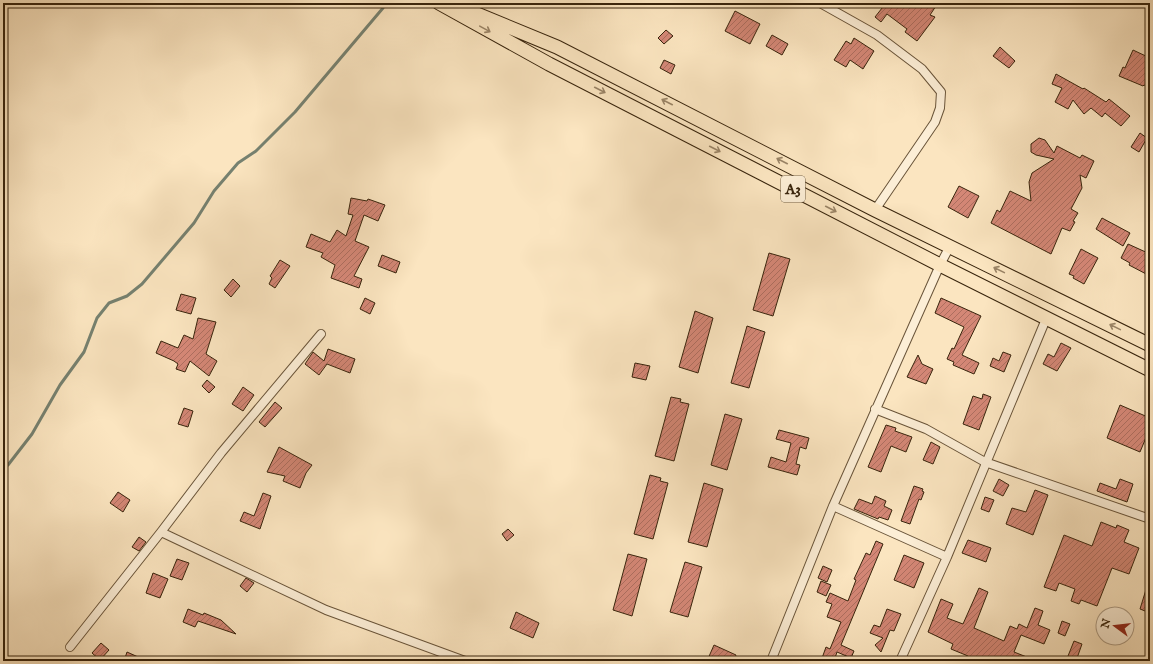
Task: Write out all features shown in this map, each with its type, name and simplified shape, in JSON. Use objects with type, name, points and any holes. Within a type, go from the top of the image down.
[{"type":"highway","name":"A3","points":[[439,3],[550,64],[940,265],[1150,370]]},
{"type":"highway","name":"A3","points":[[452,3],[557,47],[876,210],[1150,345]]},
{"type":"street","points":[[820,3],[883,40],[922,69],[941,92],[940,108],[935,122],[876,210]]},
{"type":"street","points":[[771,661],[833,506],[875,409],[950,246]]},
{"type":"street","points":[[901,661],[947,558],[1046,318]]},
{"type":"street","points":[[70,646],[161,532],[221,453],[321,334]]},
{"type":"street","points":[[875,409],[926,429],[986,462],[1150,519]]},
{"type":"street","points":[[833,506],[947,558]]},
{"type":"street","points":[[161,532],[326,610],[465,661]]},
{"type":"building","points":[[886,3],[938,3],[930,15],[935,17],[917,41],[905,32],[907,29],[887,14],[881,22],[875,17]]},
{"type":"building","points":[[735,11],[760,24],[750,44],[725,31]]},
{"type":"building","points":[[666,30],[673,36],[664,44],[658,38]]},
{"type":"building","points":[[772,35],[788,44],[782,55],[766,46]]},
{"type":"building","points":[[854,38],[874,51],[863,69],[850,60],[846,67],[834,60],[846,41],[851,44]]},
{"type":"building","points":[[1000,47],[1015,61],[1009,68],[993,56]]},
{"type":"building","points":[[1133,50],[1150,58],[1150,87],[1143,86],[1119,76],[1123,67],[1125,68]]},
{"type":"building","points":[[664,60],[675,65],[671,74],[660,68]]},
{"type":"building","points":[[1056,74],[1083,89],[1084,88],[1106,102],[1109,99],[1130,116],[1121,126],[1105,113],[1102,117],[1091,108],[1084,114],[1073,100],[1068,109],[1055,102],[1062,88],[1052,84]]},
{"type":"building","points":[[1140,133],[1147,138],[1139,152],[1131,147]]},
{"type":"building","points":[[1039,138],[1045,140],[1054,153],[1057,146],[1080,158],[1082,155],[1094,161],[1086,178],[1080,175],[1082,188],[1071,209],[1078,213],[1073,221],[1075,222],[1070,231],[1062,228],[1051,254],[991,223],[997,210],[1000,212],[1010,191],[1031,201],[1029,182],[1032,173],[1054,159],[1036,155],[1031,152],[1031,144]]},
{"type":"building","points":[[959,186],[979,196],[968,218],[948,207]]},
{"type":"building","points":[[351,198],[367,201],[368,199],[385,205],[378,221],[364,215],[355,241],[369,247],[354,276],[362,279],[359,288],[331,278],[335,265],[321,257],[323,253],[306,247],[311,234],[330,242],[337,230],[346,236],[353,215],[348,214]]},
{"type":"building","points":[[1102,218],[1130,233],[1123,246],[1096,229]]},
{"type":"building","points":[[1128,244],[1150,254],[1150,276],[1129,265],[1130,263],[1121,258]]},
{"type":"building","points":[[1081,249],[1098,258],[1084,284],[1069,274]]},
{"type":"building","points":[[769,253],[790,259],[773,316],[753,310]]},
{"type":"building","points":[[382,255],[400,262],[396,273],[378,266]]},
{"type":"building","points":[[280,260],[290,266],[275,288],[269,284],[272,278],[270,276]]},
{"type":"building","points":[[233,279],[240,286],[231,297],[224,290]]},
{"type":"building","points":[[181,294],[196,298],[191,314],[176,310]]},
{"type":"building","points":[[365,298],[375,303],[370,314],[360,309]]},
{"type":"building","points":[[941,298],[981,316],[962,355],[979,363],[974,374],[953,365],[954,362],[947,359],[952,348],[954,349],[964,327],[935,313]]},
{"type":"building","points":[[695,311],[713,318],[698,373],[679,367]]},
{"type":"building","points":[[198,318],[216,322],[206,354],[217,361],[209,376],[190,361],[185,372],[176,369],[178,364],[156,353],[161,341],[178,348],[184,335],[193,339]]},
{"type":"building","points":[[747,326],[765,332],[749,388],[731,383]]},
{"type":"building","points":[[1061,343],[1071,348],[1057,371],[1043,364],[1048,354],[1054,357]]},
{"type":"building","points":[[328,349],[355,359],[350,373],[327,364],[319,375],[305,364],[313,352],[324,361]]},
{"type":"building","points":[[1003,352],[1011,355],[1004,372],[990,366],[993,358],[999,361]]},
{"type":"building","points":[[918,355],[922,364],[933,369],[926,384],[907,377]]},
{"type":"building","points":[[635,363],[650,366],[646,380],[632,377]]},
{"type":"building","points":[[207,380],[215,387],[209,393],[202,386]]},
{"type":"building","points":[[243,387],[254,395],[243,411],[232,404]]},
{"type":"building","points":[[983,394],[991,397],[979,430],[963,424],[973,396],[982,399]]},
{"type":"building","points":[[671,397],[681,399],[680,402],[689,404],[674,461],[655,456]]},
{"type":"building","points":[[275,402],[282,408],[265,427],[259,422]]},
{"type":"building","points":[[1120,405],[1150,418],[1150,428],[1140,452],[1107,438]]},
{"type":"building","points":[[184,408],[193,411],[188,427],[178,424]]},
{"type":"building","points":[[725,414],[742,419],[727,470],[711,465]]},
{"type":"building","points":[[886,425],[896,428],[895,431],[912,437],[906,452],[891,446],[881,472],[868,467]]},
{"type":"building","points":[[779,430],[809,438],[806,449],[800,447],[796,464],[800,465],[797,475],[768,467],[771,457],[786,462],[791,443],[776,439]]},
{"type":"building","points":[[931,442],[940,447],[933,464],[923,460]]},
{"type":"building","points":[[279,447],[312,465],[306,473],[300,488],[283,481],[285,476],[267,472]]},
{"type":"building","points":[[650,475],[661,478],[660,481],[668,483],[653,539],[634,534]]},
{"type":"building","points":[[999,479],[1009,485],[1003,496],[993,491]]},
{"type":"building","points":[[1120,479],[1133,484],[1127,502],[1097,491],[1100,483],[1116,489]]},
{"type":"building","points":[[704,483],[723,489],[707,547],[688,542]]},
{"type":"building","points":[[914,486],[923,489],[922,491],[924,492],[921,500],[919,499],[910,524],[901,521]]},
{"type":"building","points":[[1035,490],[1048,495],[1033,535],[1006,524],[1012,508],[1026,512]]},
{"type":"building","points":[[118,492],[130,500],[123,512],[110,503]]},
{"type":"building","points":[[263,493],[271,496],[260,529],[240,521],[244,512],[254,516]]},
{"type":"building","points":[[875,496],[886,501],[884,506],[892,510],[888,520],[879,517],[878,519],[854,509],[859,499],[872,504]]},
{"type":"building","points":[[985,497],[994,500],[989,512],[981,509]]},
{"type":"building","points":[[1101,522],[1116,528],[1117,525],[1129,530],[1124,542],[1139,548],[1129,574],[1112,568],[1097,606],[1081,600],[1079,604],[1071,601],[1075,589],[1059,583],[1056,591],[1044,587],[1064,535],[1092,546]]},
{"type":"building","points":[[508,529],[514,535],[507,541],[502,534]]},
{"type":"building","points":[[139,537],[146,542],[139,551],[132,547]]},
{"type":"building","points":[[968,540],[991,548],[986,562],[962,553]]},
{"type":"building","points":[[876,541],[883,544],[841,645],[854,651],[851,658],[837,652],[834,661],[821,661],[826,647],[830,649],[841,622],[827,617],[832,604],[826,602],[830,593],[848,601],[856,580],[854,579],[866,553],[870,555]]},
{"type":"building","points":[[628,554],[647,559],[632,616],[613,610]]},
{"type":"building","points":[[904,555],[924,563],[914,588],[894,580]]},
{"type":"building","points":[[177,559],[189,563],[182,580],[170,576]]},
{"type":"building","points":[[685,562],[702,567],[688,617],[670,612]]},
{"type":"building","points":[[823,566],[832,570],[827,582],[818,578]]},
{"type":"building","points":[[153,573],[168,579],[160,598],[146,593]]},
{"type":"building","points":[[246,578],[254,583],[247,592],[240,586]]},
{"type":"building","points":[[821,581],[831,585],[826,596],[817,592]]},
{"type":"building","points":[[1148,583],[1150,584],[1150,613],[1140,609]]},
{"type":"building","points":[[979,588],[988,592],[974,628],[1004,641],[1010,626],[1017,629],[1019,624],[1027,628],[1035,608],[1043,611],[1038,625],[1050,630],[1044,644],[1021,635],[1014,652],[1037,661],[975,661],[967,658],[968,656],[951,649],[953,644],[928,632],[941,599],[953,604],[947,618],[963,624]]},
{"type":"building","points":[[188,609],[203,615],[204,613],[221,620],[236,634],[198,621],[195,627],[183,622]]},
{"type":"building","points":[[887,609],[901,614],[894,631],[890,630],[881,652],[875,645],[883,638],[870,633],[874,625],[880,627]]},
{"type":"building","points":[[516,612],[539,623],[533,638],[510,628]]},
{"type":"building","points":[[1062,621],[1070,624],[1065,636],[1058,633]]},
{"type":"building","points":[[1074,641],[1082,644],[1076,661],[1066,661]]},
{"type":"building","points":[[101,643],[109,650],[100,660],[92,653]]},
{"type":"building","points":[[714,645],[736,655],[734,661],[707,661]]},
{"type":"building","points":[[127,652],[147,661],[124,661]]},
{"type":"waterway","points":[[3,464],[8,465],[32,434],[60,385],[84,352],[97,318],[109,303],[127,296],[142,284],[194,223],[214,191],[238,163],[256,151],[295,112],[383,8],[385,3]]}]
